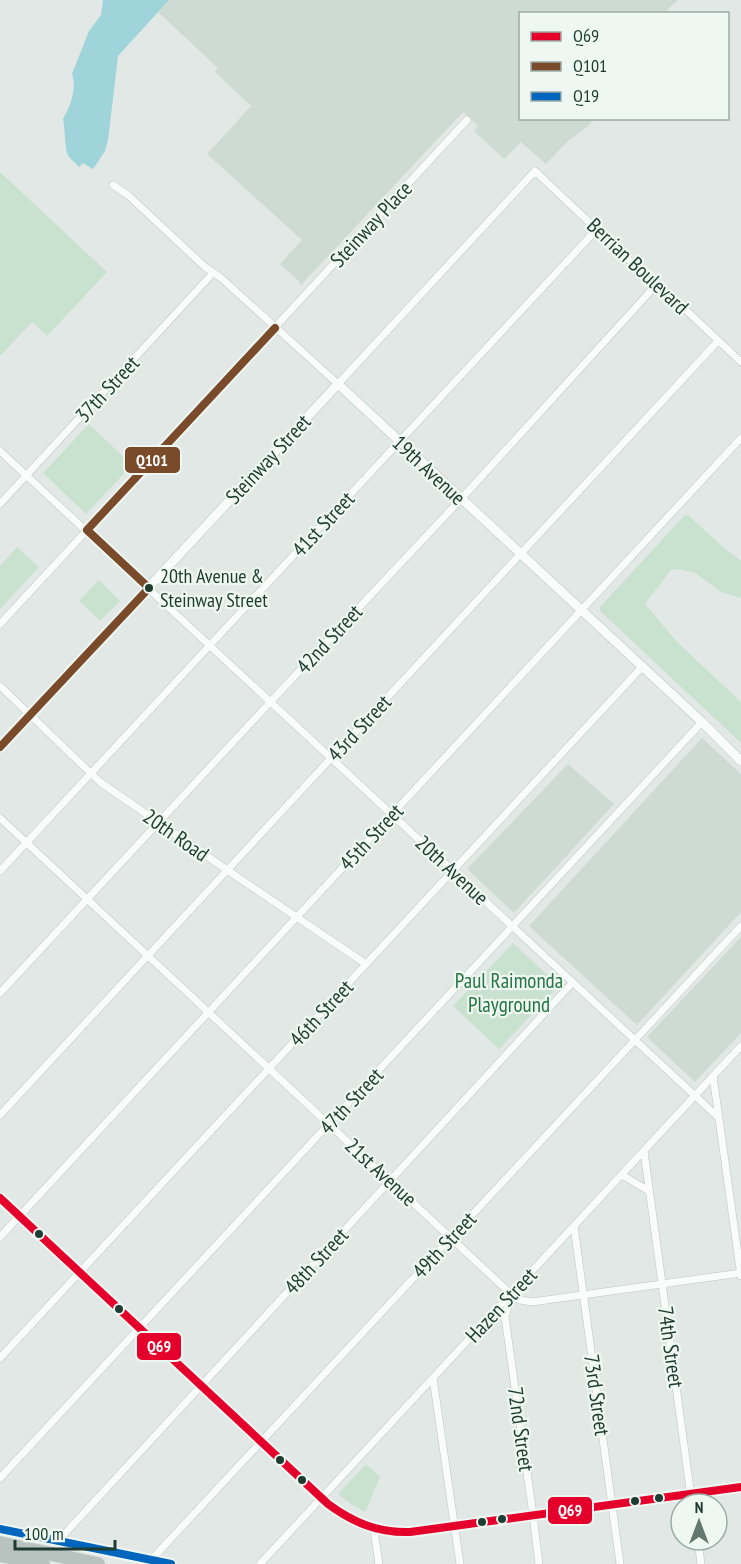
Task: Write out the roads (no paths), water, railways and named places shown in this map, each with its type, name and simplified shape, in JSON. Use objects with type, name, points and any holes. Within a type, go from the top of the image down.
[{"type":"highway","points":[[0,1544],[98,1564]]},
{"type":"highway","points":[[0,1555],[43,1564]]},
{"type":"street","name":"Steinway Place","points":[[0,624],[467,120]]},
{"type":"street","name":"Berrian Boulevard","points":[[535,171],[741,362]]},
{"type":"street","name":"Steinway Street","points":[[0,747],[535,171]]},
{"type":"street","name":"19th Avenue","points":[[113,185],[129,196],[205,267],[220,277],[338,384],[702,722],[741,761]]},
{"type":"street","name":"41st Street","points":[[0,871],[597,229]]},
{"type":"street","name":"37th Street","points":[[0,504],[213,273]]},
{"type":"street","name":"42nd Street","points":[[0,993],[461,499],[657,285]]},
{"type":"street","name":"43rd Street","points":[[0,1115],[718,341]]},
{"type":"street","name":"45th Street","points":[[0,1236],[741,438]]},
{"type":"street","name":"20th Avenue","points":[[0,451],[719,1118]]},
{"type":"street","name":"46th Street","points":[[0,1358],[642,667]]},
{"type":"street","name":"20th Road","points":[[0,686],[100,782],[366,964]]},
{"type":"street","name":"47th Street","points":[[0,1478],[702,722]]},
{"type":"street","name":"21st Avenue","points":[[0,818],[511,1294]]},
{"type":"street","name":"49th Street","points":[[149,1562],[741,926]]},
{"type":"street","name":"48th Street","points":[[58,1541],[573,982]]},
{"type":"street","name":"Hazen Street","points":[[260,1564],[741,1046]]},
{"type":"street","points":[[511,1294],[527,1302],[741,1274],[713,1076]]},
{"type":"street","name":"74th Street","points":[[644,1151],[691,1492]]},
{"type":"street","points":[[621,1175],[649,1191]]},
{"type":"street","points":[[0,1198],[322,1498],[344,1516],[357,1523],[375,1530],[402,1532],[669,1496]]},
{"type":"street","name":"73rd Street","points":[[574,1226],[620,1564]]},
{"type":"street","name":"72nd Street","points":[[511,1294],[505,1317],[539,1564]]},
{"type":"street","points":[[433,1378],[460,1564]]},
{"type":"street","points":[[698,1492],[741,1486]]},
{"type":"street","points":[[0,1529],[149,1562],[171,1564]]},
{"type":"street","points":[[375,1530],[379,1564]]},
{"type":"water","points":[[103,0],[169,0],[118,56],[108,140],[105,151],[93,169],[83,163],[79,167],[68,155],[63,119],[72,96],[74,85],[72,74],[89,31],[101,15]]},
{"type":"place","name":"20th Avenue & Steinway Street","points":[[149,588]]},
{"type":"park label","name":"Paul Raimonda Playground","points":[[509,992]]}]
